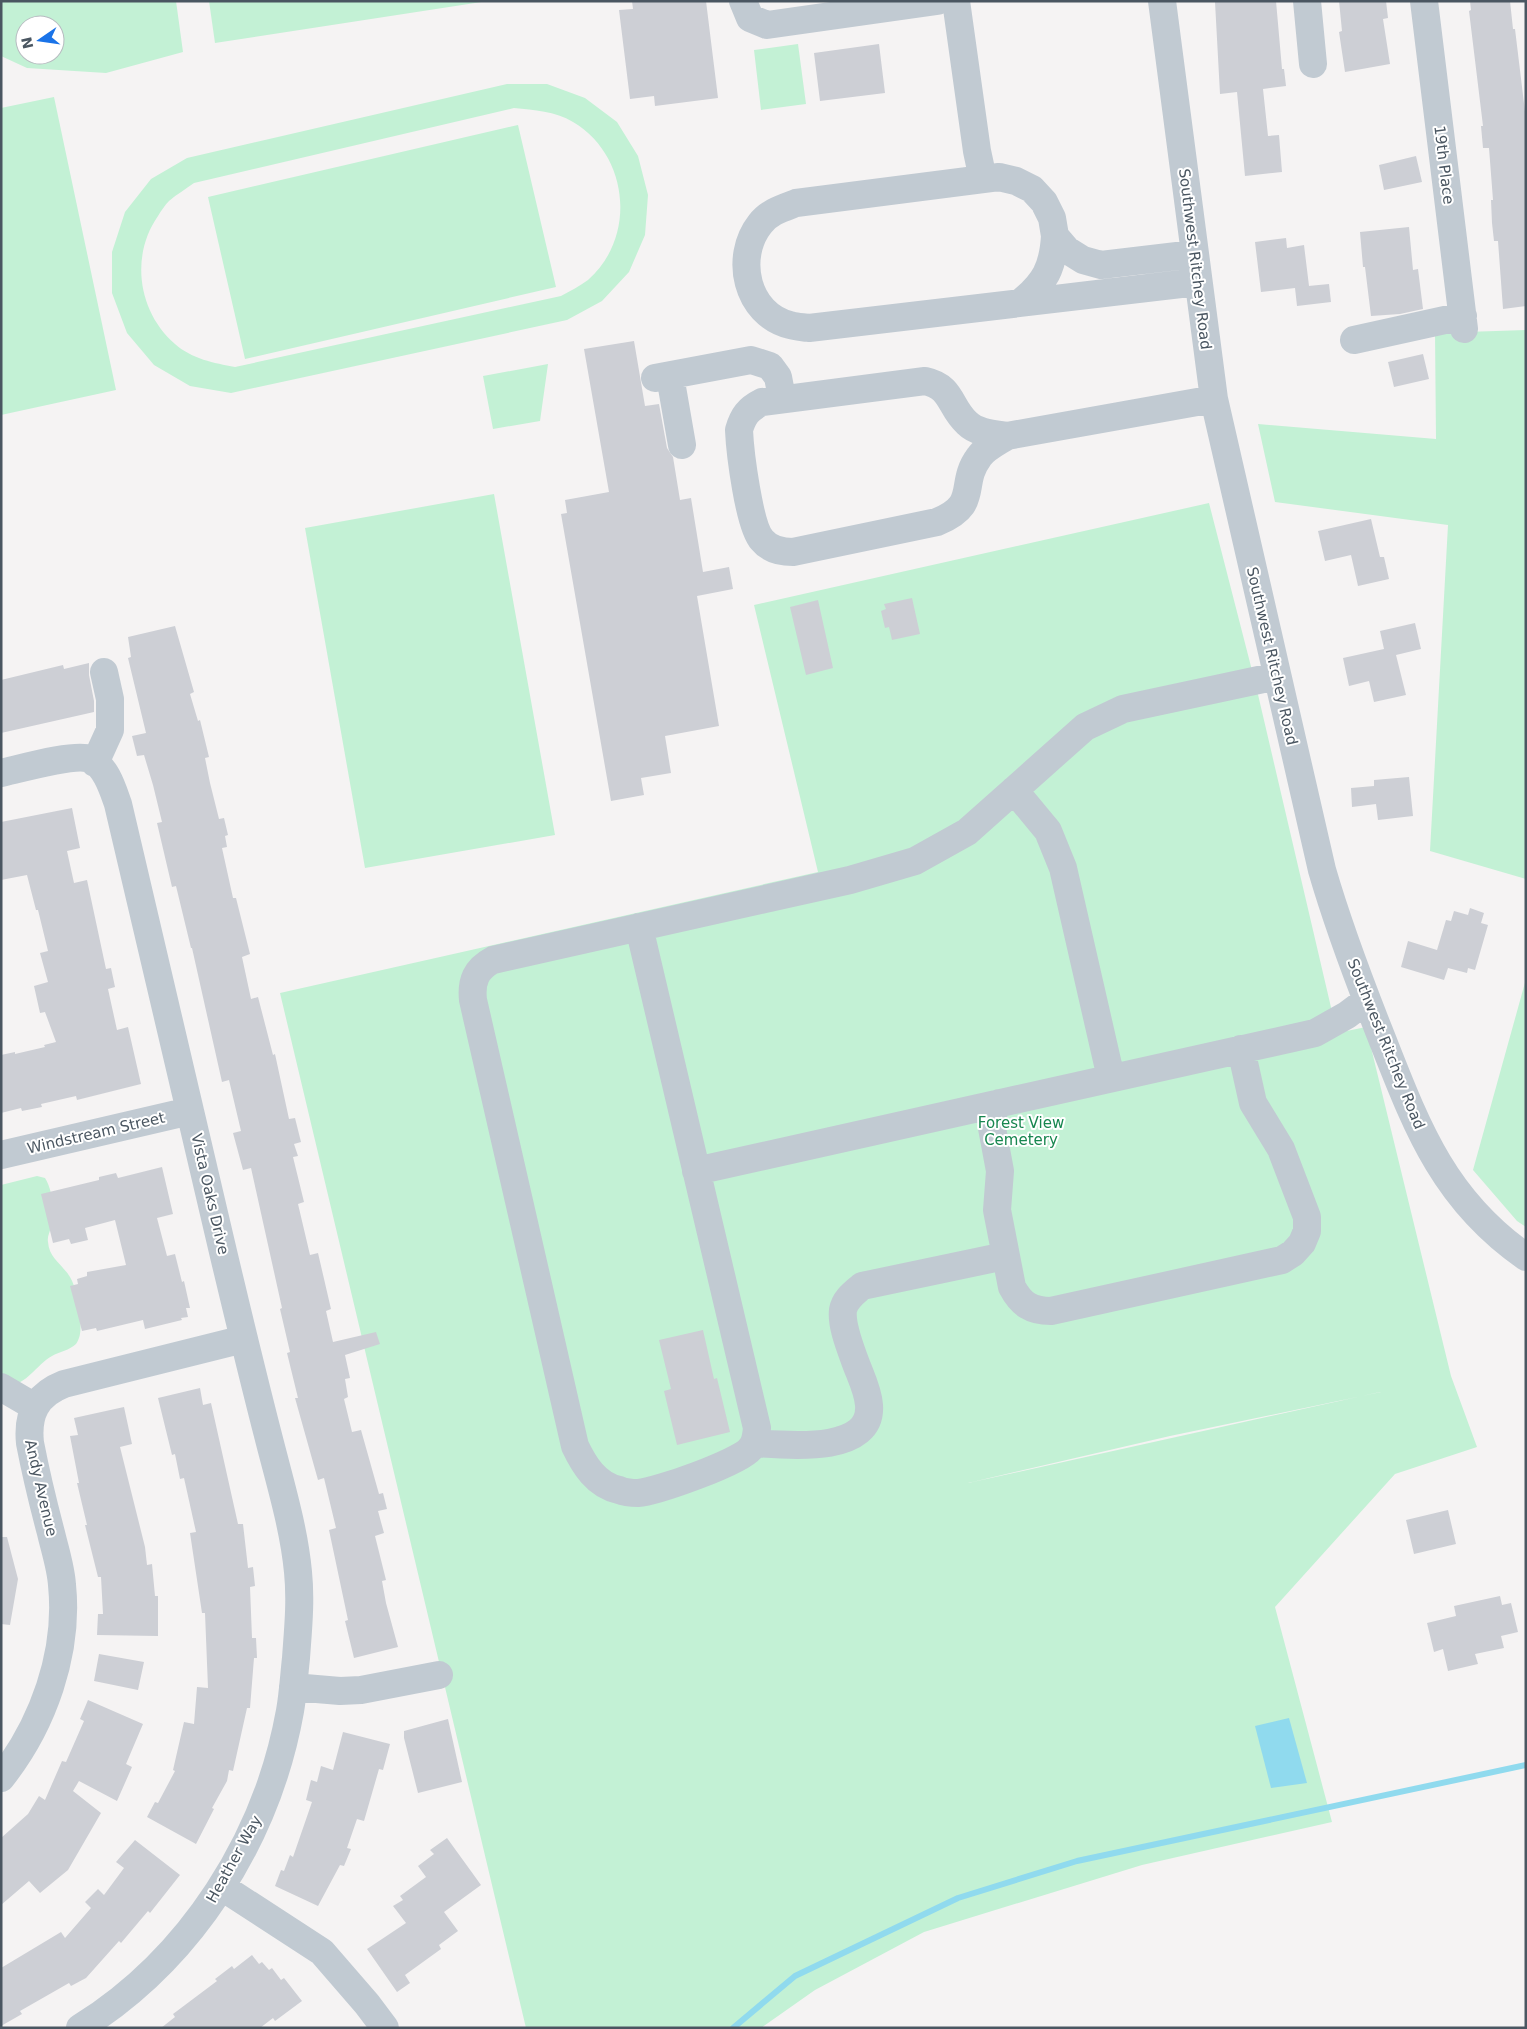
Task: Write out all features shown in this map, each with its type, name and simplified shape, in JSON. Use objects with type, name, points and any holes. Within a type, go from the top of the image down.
[{"type":"street","points":[[743,1],[750,18],[767,25],[937,1]]},
{"type":"street","points":[[956,1],[977,151],[983,179]]},
{"type":"street","name":"Southwest Ritchey Road","points":[[1162,1],[1214,399],[1322,870],[1337,921],[1367,1000],[1412,1112],[1437,1163],[1467,1204],[1482,1220],[1526,1257]]},
{"type":"street","points":[[1307,1],[1313,64]]},
{"type":"street","name":"19th Place","points":[[1354,340],[1464,322],[1424,1]]},
{"type":"street","points":[[1020,303],[1035,291],[1047,274],[1054,256],[1055,236],[1052,218],[1044,202],[1032,189],[1016,181],[999,177],[796,203],[776,210],[760,223],[749,240],[745,261],[747,282],[756,300],[770,315],[788,325],[809,328],[1198,282]]},
{"type":"street","points":[[1055,236],[1067,250],[1083,260],[1101,265],[1194,254]]},
{"type":"street","points":[[682,445],[663,377],[751,360],[763,362],[770,366],[778,377],[782,398]]},
{"type":"street","points":[[1007,436],[979,456],[972,470],[964,503],[957,511],[937,522],[793,552],[783,552],[771,548],[761,540],[756,531],[750,509],[739,430],[743,418],[750,408],[762,402],[925,381],[933,382],[945,390],[954,407],[967,424],[985,432],[1007,436],[1214,399]]},
{"type":"street","points":[[954,407],[968,486]]},
{"type":"street","points":[[1,772],[73,758],[92,761],[110,730],[110,699],[104,672]]},
{"type":"street","points":[[639,927],[757,1428],[754,1444],[743,1455],[678,1484],[638,1493],[617,1490],[598,1480],[584,1465],[575,1446],[473,1000],[473,980],[477,972],[484,964],[493,960],[639,927],[850,880],[915,861],[967,832],[1084,728],[1123,709],[1277,676]]},
{"type":"street","name":"Vista Oaks Drive","points":[[92,761],[110,782],[118,804],[244,1339],[294,1539],[298,1574],[298,1639]]},
{"type":"street","points":[[1014,790],[1048,831],[1063,868],[1111,1078]]},
{"type":"street","points":[[696,1171],[1315,1032],[1348,1016],[1367,1000]]},
{"type":"street","points":[[999,1103],[994,1113],[992,1128],[1000,1171],[997,1210],[1012,1287],[1018,1298],[1027,1306],[1038,1311],[1051,1311],[1282,1260],[1293,1253],[1302,1243],[1307,1231],[1307,1218],[1280,1149],[1253,1103],[1240,1049]]},
{"type":"street","name":"Windstream Street","points":[[1,1155],[190,1111]]},
{"type":"street","points":[[754,1444],[796,1446],[846,1440],[863,1427],[868,1417],[869,1401],[846,1338],[843,1310],[849,1296],[862,1286],[1005,1256]]},
{"type":"street","points":[[1,1387],[35,1407],[46,1393],[64,1384],[244,1339]]},
{"type":"street","name":"Andy Avenue","points":[[5,1767],[35,1724],[53,1679],[59,1650],[62,1617],[62,1586],[30,1444],[28,1426],[35,1407]]},
{"type":"street","name":"Heather Way","points":[[80,2028],[99,2016],[136,1987],[171,1953],[194,1926],[222,1886],[265,1801],[279,1761],[290,1711],[298,1639]]},
{"type":"street","points":[[293,1687],[340,1691],[361,1690],[439,1675]]},
{"type":"street","points":[[222,1886],[322,1952],[385,2028]]},
{"type":"green space","points":[[1,1],[176,1],[183,52],[106,73],[27,68],[20,65],[65,65],[65,15],[15,15],[15,62],[1,56]]},
{"type":"green space","points":[[209,1],[488,1],[215,43]]},
{"type":"green space","points":[[798,44],[806,104],[761,110],[754,50]]},
{"type":"green space","points":[[507,84],[547,84],[585,98],[617,122],[638,156],[648,195],[645,235],[629,272],[602,301],[567,320],[231,393],[190,386],[154,365],[127,333],[112,293],[112,252],[125,212],[151,179],[187,158]],"holes":[[[514,108],[552,113],[573,122],[592,136],[606,155],[615,175],[620,197],[620,220],[614,242],[604,262],[588,280],[561,296],[235,367],[203,360],[182,349],[162,331],[146,300],[142,283],[141,266],[144,248],[149,232],[165,206],[172,198],[194,183]]]},
{"type":"green space","points":[[54,97],[116,390],[1,415],[1,108]]},
{"type":"green space","points":[[518,125],[556,287],[245,359],[208,197]]},
{"type":"green space","points":[[1526,330],[1526,879],[1430,851],[1448,525],[1275,502],[1258,424],[1436,439],[1435,333]]},
{"type":"green space","points":[[548,364],[540,421],[493,429],[483,376]]},
{"type":"green space","points":[[494,494],[555,835],[365,868],[305,528]]},
{"type":"green space","name":"Forest View Cemetery","points":[[1209,503],[1256,686],[1337,1033],[1366,1027],[1451,1376],[1477,1447],[1395,1474],[1275,1607],[1332,1822],[1142,1865],[924,1932],[815,1990],[761,2028],[526,2028],[280,993],[818,872],[754,605]],"holes":[[[1363,1396],[968,1483],[1170,1436]]]},
{"type":"green space","points":[[1526,979],[1526,1227],[1517,1221],[1473,1170]]},
{"type":"green space","points":[[37,1176],[45,1178],[50,1189],[53,1216],[48,1238],[49,1248],[53,1257],[67,1272],[74,1285],[81,1325],[80,1333],[78,1341],[74,1346],[46,1360],[17,1384],[1,1384],[1,1185]]},
{"type":"water","points":[[1289,1718],[1307,1783],[1271,1788],[1255,1726]]},
{"type":"building","points":[[632,1],[706,1],[718,98],[655,106],[654,96],[630,99],[619,10],[633,9]]},
{"type":"building","points":[[1276,1],[1282,69],[1284,69],[1286,86],[1263,89],[1268,136],[1279,135],[1282,172],[1245,176],[1237,92],[1220,94],[1215,2]]},
{"type":"building","points":[[1339,1],[1386,1],[1388,18],[1383,19],[1390,64],[1345,72],[1339,32],[1342,31]]},
{"type":"building","points":[[1470,1],[1510,1],[1526,120],[1526,306],[1503,309],[1498,241],[1494,241],[1492,223],[1491,200],[1493,200],[1489,148],[1483,148],[1481,126],[1483,126],[1469,11],[1471,10]]},
{"type":"building","points":[[879,44],[885,93],[820,101],[814,53]]},
{"type":"building","points":[[1416,156],[1422,182],[1384,190],[1379,165]]},
{"type":"building","points":[[1409,227],[1413,270],[1418,269],[1423,309],[1400,314],[1371,316],[1365,267],[1363,267],[1360,232]]},
{"type":"building","points":[[1286,238],[1287,248],[1304,245],[1309,286],[1329,284],[1331,302],[1297,306],[1295,288],[1261,292],[1255,242]]},
{"type":"building","points":[[634,341],[645,406],[659,404],[667,448],[673,457],[680,500],[691,498],[703,572],[729,567],[733,589],[697,596],[719,726],[665,736],[671,773],[641,778],[644,795],[611,801],[561,514],[567,513],[565,500],[609,492],[584,349]]},
{"type":"building","points":[[1423,354],[1429,379],[1394,387],[1388,362]]},
{"type":"building","points":[[1371,519],[1380,557],[1384,557],[1389,579],[1358,586],[1351,555],[1325,561],[1318,531]]},
{"type":"building","points":[[912,598],[920,634],[892,640],[889,627],[885,628],[881,611],[886,609],[884,604]]},
{"type":"building","points":[[818,600],[833,668],[806,675],[790,607]]},
{"type":"building","points":[[1415,623],[1421,649],[1396,655],[1406,695],[1374,702],[1369,681],[1349,686],[1343,658],[1384,649],[1380,631]]},
{"type":"building","points":[[175,626],[194,692],[190,694],[198,721],[200,720],[209,757],[205,758],[219,819],[224,818],[228,835],[225,836],[227,847],[222,848],[233,898],[236,898],[250,954],[242,957],[251,999],[258,997],[273,1055],[275,1054],[289,1119],[295,1118],[301,1142],[294,1144],[298,1156],[293,1157],[304,1202],[298,1204],[310,1255],[318,1253],[331,1309],[326,1311],[333,1342],[376,1332],[380,1344],[345,1355],[350,1378],[345,1379],[348,1397],[344,1399],[352,1432],[361,1430],[379,1494],[383,1493],[387,1509],[378,1511],[384,1533],[375,1536],[386,1580],[382,1581],[386,1603],[398,1647],[354,1658],[345,1621],[348,1620],[329,1530],[336,1528],[324,1478],[318,1480],[295,1398],[298,1398],[287,1353],[290,1352],[280,1309],[282,1308],[251,1168],[243,1170],[233,1133],[241,1131],[229,1080],[222,1082],[192,948],[176,886],[172,887],[157,823],[162,822],[153,785],[144,755],[137,756],[132,736],[146,733],[128,658],[131,657],[128,637]]},
{"type":"building","points":[[89,663],[94,712],[1,733],[1,680],[63,665],[64,669]]},
{"type":"building","points":[[1409,777],[1413,816],[1378,820],[1376,804],[1352,807],[1351,788],[1374,786],[1374,780]]},
{"type":"building","points":[[72,808],[80,848],[67,851],[74,883],[87,880],[106,969],[111,968],[115,987],[108,989],[117,1030],[128,1027],[141,1084],[77,1100],[76,1096],[41,1104],[42,1107],[22,1111],[21,1108],[1,1113],[1,1055],[15,1052],[15,1054],[45,1047],[44,1045],[56,1042],[45,1012],[40,1013],[34,986],[48,982],[40,953],[48,951],[38,910],[36,910],[27,875],[1,880],[1,822]]},
{"type":"building","points":[[1470,908],[1484,913],[1481,923],[1488,925],[1475,970],[1468,968],[1467,973],[1448,968],[1444,980],[1401,967],[1408,941],[1437,950],[1446,920],[1451,921],[1454,911],[1468,915]]},
{"type":"building","points":[[162,1167],[173,1214],[157,1218],[167,1256],[175,1254],[182,1282],[184,1281],[190,1308],[186,1308],[188,1317],[145,1329],[143,1320],[97,1331],[96,1328],[82,1331],[70,1286],[78,1284],[77,1279],[87,1276],[87,1272],[126,1265],[115,1220],[85,1228],[88,1240],[71,1244],[69,1239],[53,1243],[41,1194],[99,1180],[99,1177],[116,1173],[118,1178]]},
{"type":"building","points":[[703,1330],[714,1379],[717,1378],[730,1432],[677,1445],[664,1391],[671,1389],[659,1340]]},
{"type":"building","points":[[200,1388],[203,1405],[211,1403],[238,1524],[243,1524],[248,1568],[253,1567],[255,1586],[250,1587],[252,1638],[256,1638],[257,1658],[254,1658],[250,1708],[247,1708],[233,1771],[229,1770],[227,1781],[212,1808],[214,1809],[196,1844],[147,1817],[155,1802],[158,1803],[175,1771],[173,1770],[184,1722],[194,1724],[197,1687],[208,1688],[205,1613],[202,1613],[190,1533],[196,1532],[184,1478],[180,1479],[175,1454],[172,1455],[158,1398]]},
{"type":"building","points":[[124,1407],[132,1444],[120,1447],[145,1547],[147,1565],[152,1564],[155,1596],[158,1596],[158,1636],[97,1635],[98,1614],[103,1614],[101,1577],[98,1577],[85,1525],[87,1525],[77,1483],[79,1483],[70,1436],[78,1435],[74,1418]]},
{"type":"building","points":[[1448,1510],[1456,1544],[1414,1554],[1406,1520]]},
{"type":"building","points":[[1,1537],[7,1537],[18,1579],[10,1625],[1,1624]]},
{"type":"building","points":[[1500,1596],[1502,1605],[1511,1603],[1518,1632],[1501,1636],[1504,1648],[1475,1654],[1478,1664],[1448,1671],[1443,1649],[1434,1652],[1427,1623],[1456,1616],[1454,1606]]},
{"type":"building","points":[[99,1654],[144,1662],[138,1690],[94,1681]]},
{"type":"building","points":[[88,1700],[143,1724],[126,1764],[132,1767],[117,1801],[79,1781],[73,1791],[101,1813],[68,1870],[40,1893],[29,1881],[1,1905],[1,1838],[28,1814],[39,1796],[45,1800],[62,1761],[66,1762],[84,1721],[80,1719]]},
{"type":"building","points":[[448,1719],[462,1782],[418,1793],[404,1738],[404,1731]]},
{"type":"building","points":[[343,1732],[390,1744],[383,1770],[379,1769],[364,1821],[357,1819],[347,1848],[351,1849],[344,1866],[340,1865],[318,1906],[275,1886],[281,1870],[284,1871],[290,1855],[293,1857],[312,1802],[306,1800],[311,1780],[317,1782],[321,1766],[333,1770]]},
{"type":"building","points":[[447,1838],[481,1885],[444,1912],[458,1931],[439,1945],[441,1949],[405,1975],[410,1983],[397,1992],[367,1949],[406,1923],[393,1906],[403,1900],[400,1896],[426,1877],[418,1866],[434,1854],[430,1850]]},
{"type":"building","points":[[135,1840],[180,1875],[150,1913],[148,1911],[121,1943],[119,1941],[86,1978],[71,1986],[69,1983],[20,2011],[22,2014],[1,2026],[1,1968],[61,1932],[65,1938],[91,1908],[85,1902],[98,1889],[104,1895],[124,1868],[116,1862]]},
{"type":"building","points":[[252,1955],[259,1964],[262,1962],[269,1970],[272,1968],[281,1980],[284,1978],[302,2001],[275,2021],[273,2018],[260,2028],[161,2028],[175,2017],[173,2014],[217,1981],[215,1979],[232,1966],[234,1969]]},
{"type":"waterway","points":[[733,2028],[795,1976],[958,1898],[1077,1861],[1526,1765]]}]
